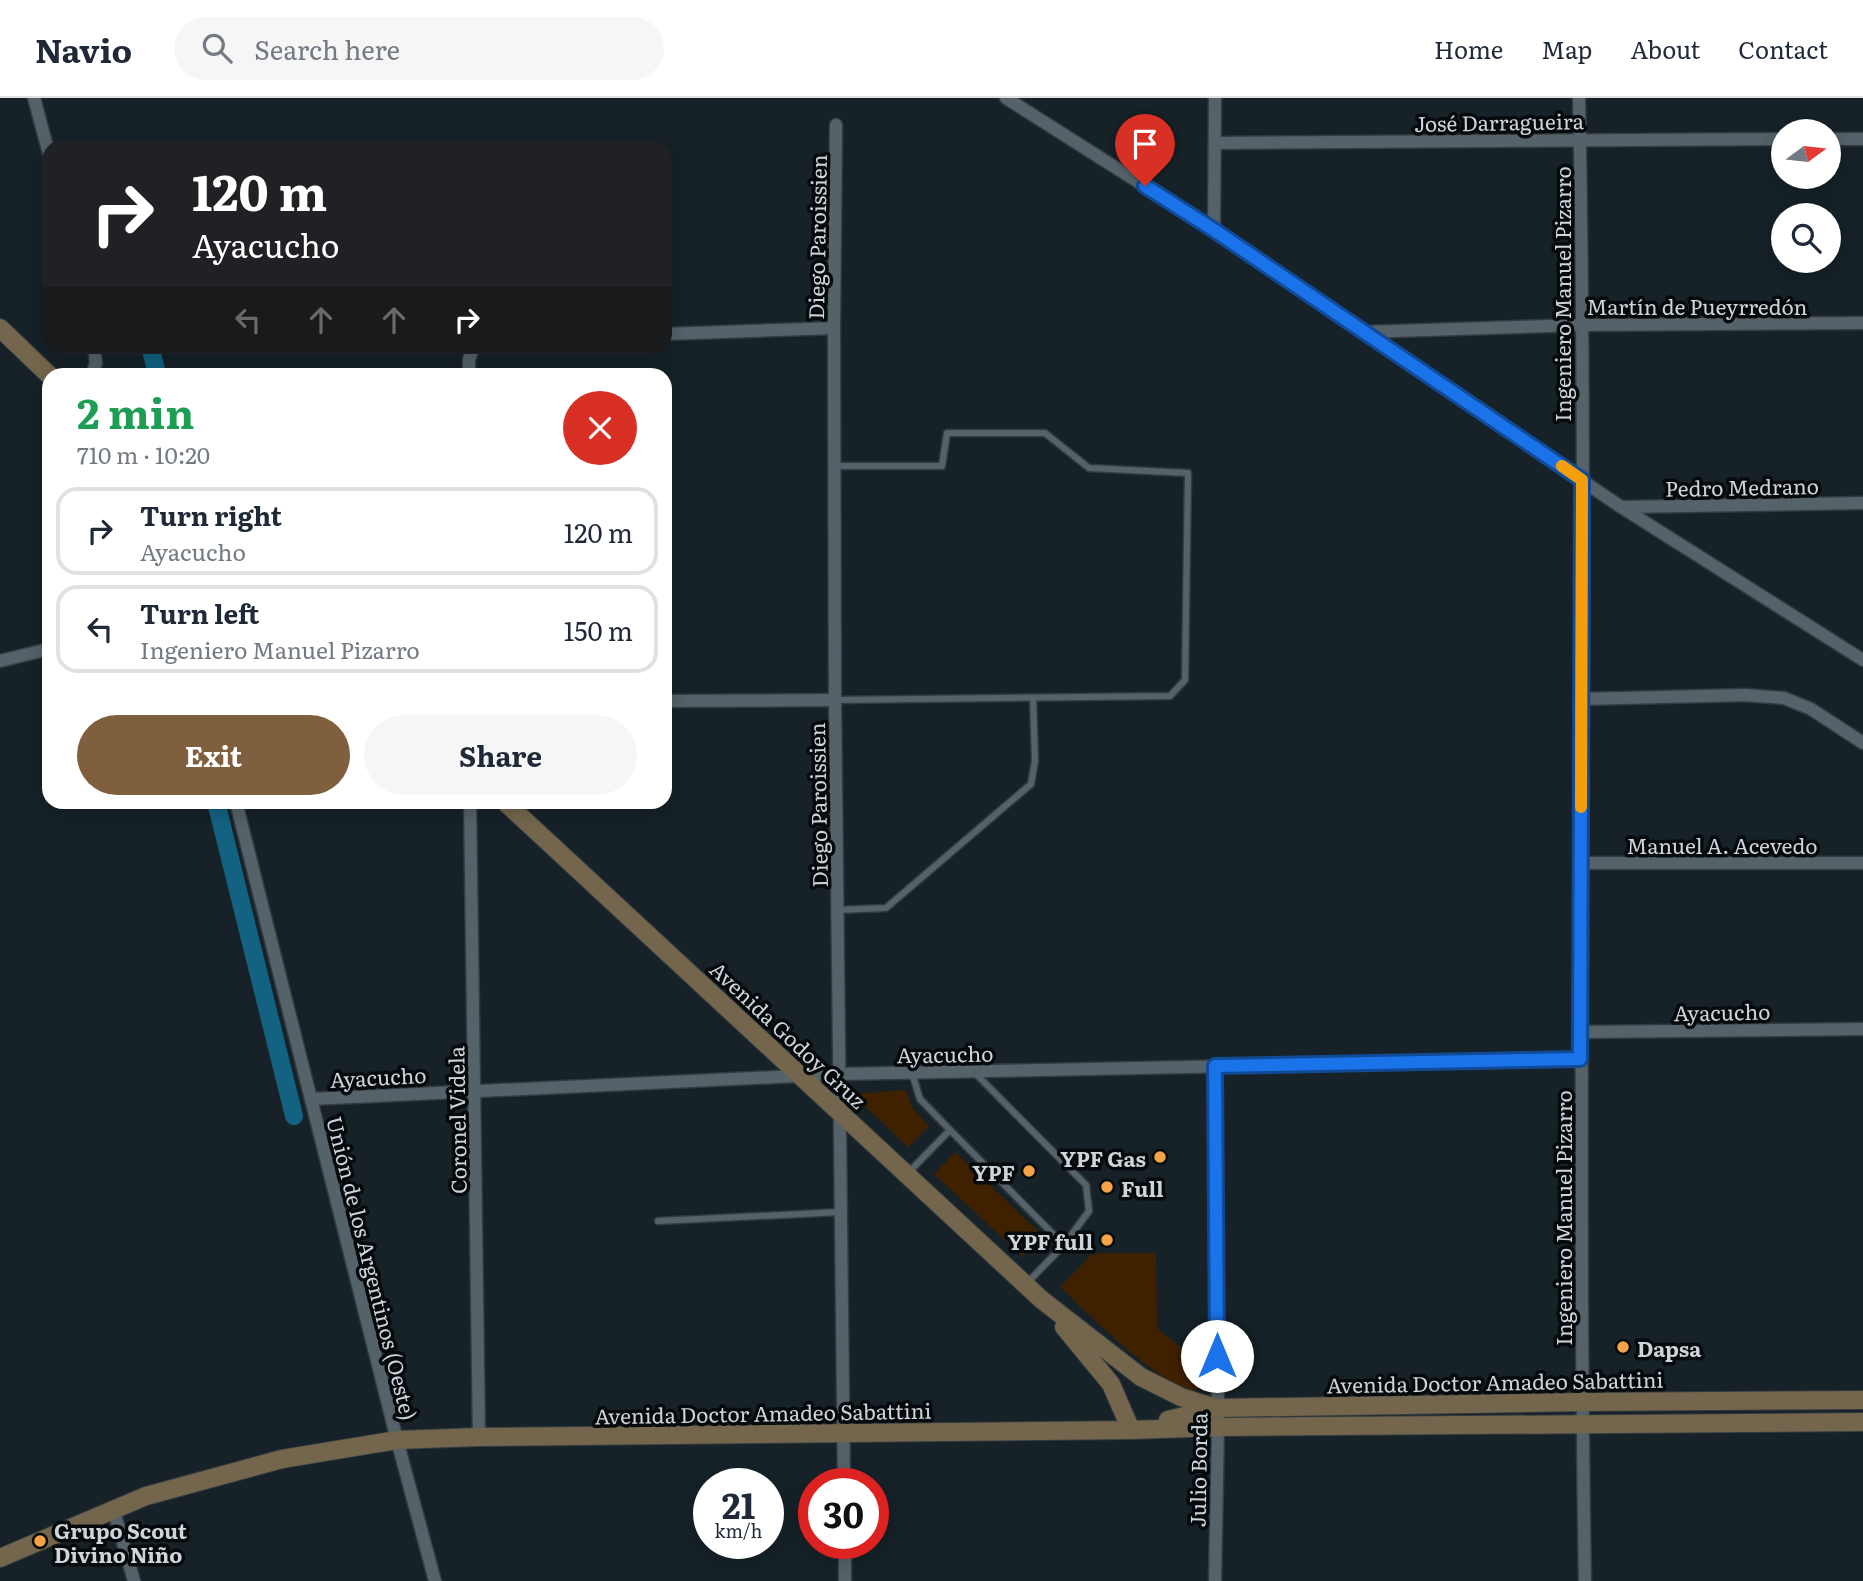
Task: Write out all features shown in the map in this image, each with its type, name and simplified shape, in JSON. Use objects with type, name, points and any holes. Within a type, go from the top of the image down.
[{"type":"main road","points":[[0,328],[43,368]]},
{"type":"main road","name":"Avenida Godoy Gruz","points":[[513,809],[1042,1300],[1141,1377],[1181,1397],[1217,1408]]},
{"type":"main road","name":"Avenida Godoy Gruz","points":[[1042,1300],[1111,1384],[1130,1430]]},
{"type":"main road","name":"Avenida Doctor Amadeo Sabattini","points":[[1130,1430],[1217,1408],[1863,1401]]},
{"type":"main road","name":"Avenida Doctor Amadeo Sabattini","points":[[0,1558],[146,1496],[282,1460],[397,1440],[1218,1427],[1863,1422]]},
{"type":"street","points":[[34,98],[45,140]]},
{"type":"street","points":[[1006,98],[1214,230],[1621,507],[1863,660]]},
{"type":"street","points":[[1214,230],[1215,98]]},
{"type":"street","name":"Ingeniero Manuel Pizarro","points":[[1579,98],[1582,480],[1581,1402],[1585,1581]]},
{"type":"street","name":"Diego Paroissien","points":[[836,125],[835,700],[844,1468]]},
{"type":"street","name":"José Darragueira","points":[[1216,143],[1771,139]]},
{"type":"street","points":[[1841,139],[1863,139]]},
{"type":"street","name":"Martín de Pueyrredón","points":[[1364,332],[1581,325],[1863,323]]},
{"type":"street","points":[[672,334],[834,328]]},
{"type":"street","name":"Pedro Medrano","points":[[1621,507],[1863,503]]},
{"type":"street","points":[[0,662],[42,651]]},
{"type":"street","points":[[1581,699],[1745,695],[1784,698],[1811,709],[1863,743]]},
{"type":"street","points":[[672,701],[835,700]]},
{"type":"street","name":"Unión de los Argentinos (Oeste)","points":[[238,809],[435,1581]]},
{"type":"street","name":"Coronel Videla","points":[[470,809],[479,1437]]},
{"type":"street","name":"Manuel A. Acevedo","points":[[1581,863],[1863,863]]},
{"type":"street","name":"Ayacucho","points":[[1581,1032],[1863,1029]]},
{"type":"street","name":"Ayacucho","points":[[311,1099],[839,1074],[1580,1059]]},
{"type":"street","name":"Julio Borda","points":[[1215,1066],[1218,1427],[1215,1581]]},
{"type":"street","points":[[113,1508],[134,1581]]},
{"type":"street","points":[[845,1559],[845,1581]]},
{"type":"lane","points":[[835,466],[942,466],[947,433],[1045,433],[1089,468],[1188,473],[1185,680],[1170,696],[835,700]]},
{"type":"lane","points":[[838,910],[886,908],[1031,783],[1035,761],[1033,698]]},
{"type":"lane","points":[[974,1072],[1086,1185],[1089,1211],[1064,1245],[1026,1285]]},
{"type":"lane","points":[[912,1073],[920,1099],[1064,1245]]},
{"type":"lane","points":[[907,1174],[950,1130]]},
{"type":"lane","points":[[658,1221],[841,1212]]},
{"type":"shaded area","points":[[906,1090],[912,1107],[929,1126],[908,1147],[853,1094]]},
{"type":"shaded area","points":[[955,1152],[1042,1235],[1023,1257],[934,1174]]},
{"type":"shaded area","points":[[1156,1253],[1157,1328],[1198,1362],[1201,1386],[1194,1391],[1159,1374],[1141,1361],[1060,1287],[1091,1255]]},
{"type":"waterway","points":[[152,354],[156,368]]},
{"type":"waterway","points":[[218,809],[294,1116]]},
{"type":"slow traffic","points":[[1562,466],[1582,480],[1581,807]]},
{"type":"place","name":"YPF Gas","points":[[1160,1157]]},
{"type":"place","name":"YPF","points":[[1029,1171]]},
{"type":"place","name":"Full","points":[[1107,1187]]},
{"type":"place","name":"YPF full","points":[[1107,1240]]},
{"type":"place","name":"Dapsa","points":[[1623,1347]]},
{"type":"place","name":"Grupo Scout Divino Niño","points":[[40,1541]]},
{"type":"route","points":[[1145,186],[1582,480],[1580,1059],[1215,1066],[1217,1356]]}]
